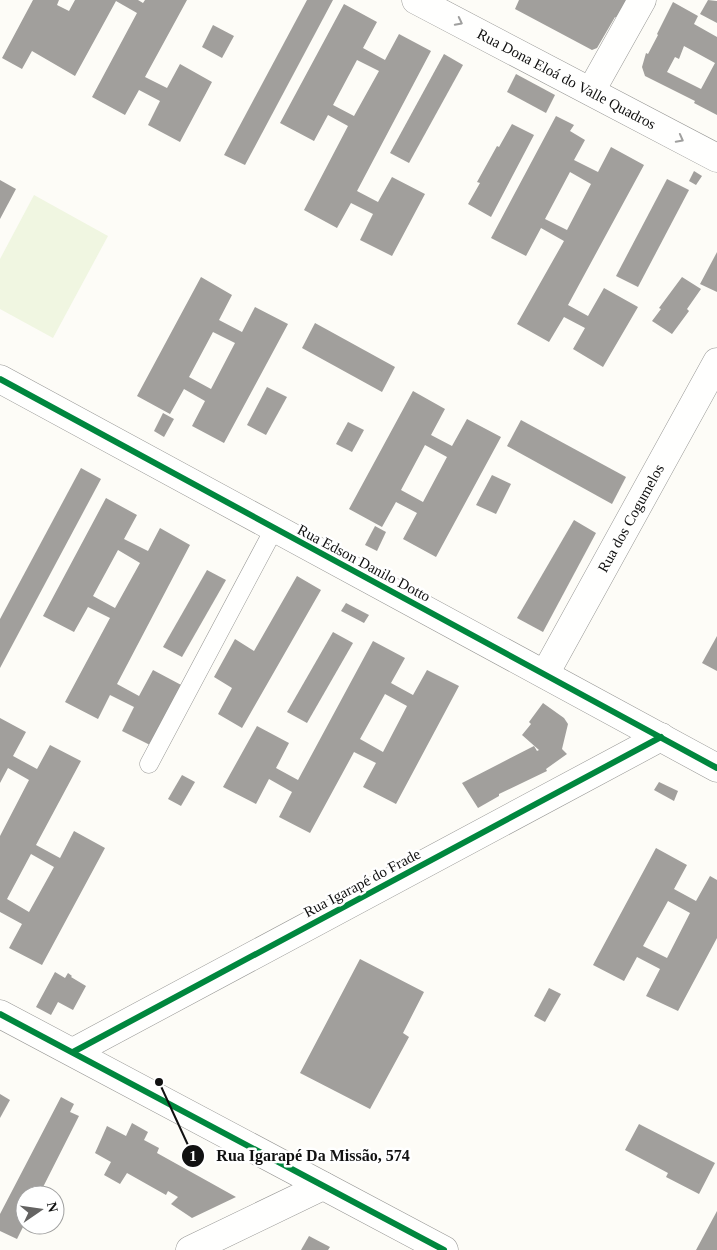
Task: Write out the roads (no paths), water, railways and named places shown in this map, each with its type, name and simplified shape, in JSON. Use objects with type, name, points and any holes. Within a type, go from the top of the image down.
[{"type":"street","name":"Rua Dona Eloá do Valle Quadros","points":[[416,0],[717,158]]},
{"type":"street","points":[[590,91],[642,0]]},
{"type":"street","name":"Rua dos Cogumelos","points":[[545,674],[717,362]]},
{"type":"street","name":"Rua Edson Danilo Dotto","points":[[0,379],[717,768]]},
{"type":"street","name":"Rua Igarapé do Frade","points":[[73,1052],[661,737]]},
{"type":"street","points":[[0,1014],[444,1250]]},
{"type":"street","points":[[190,1250],[323,1186]]},
{"type":"lane","points":[[149,764],[274,529]]},
{"type":"place","name":"Rua Igarapé Da Missão, 574","points":[[159,1082]]}]
